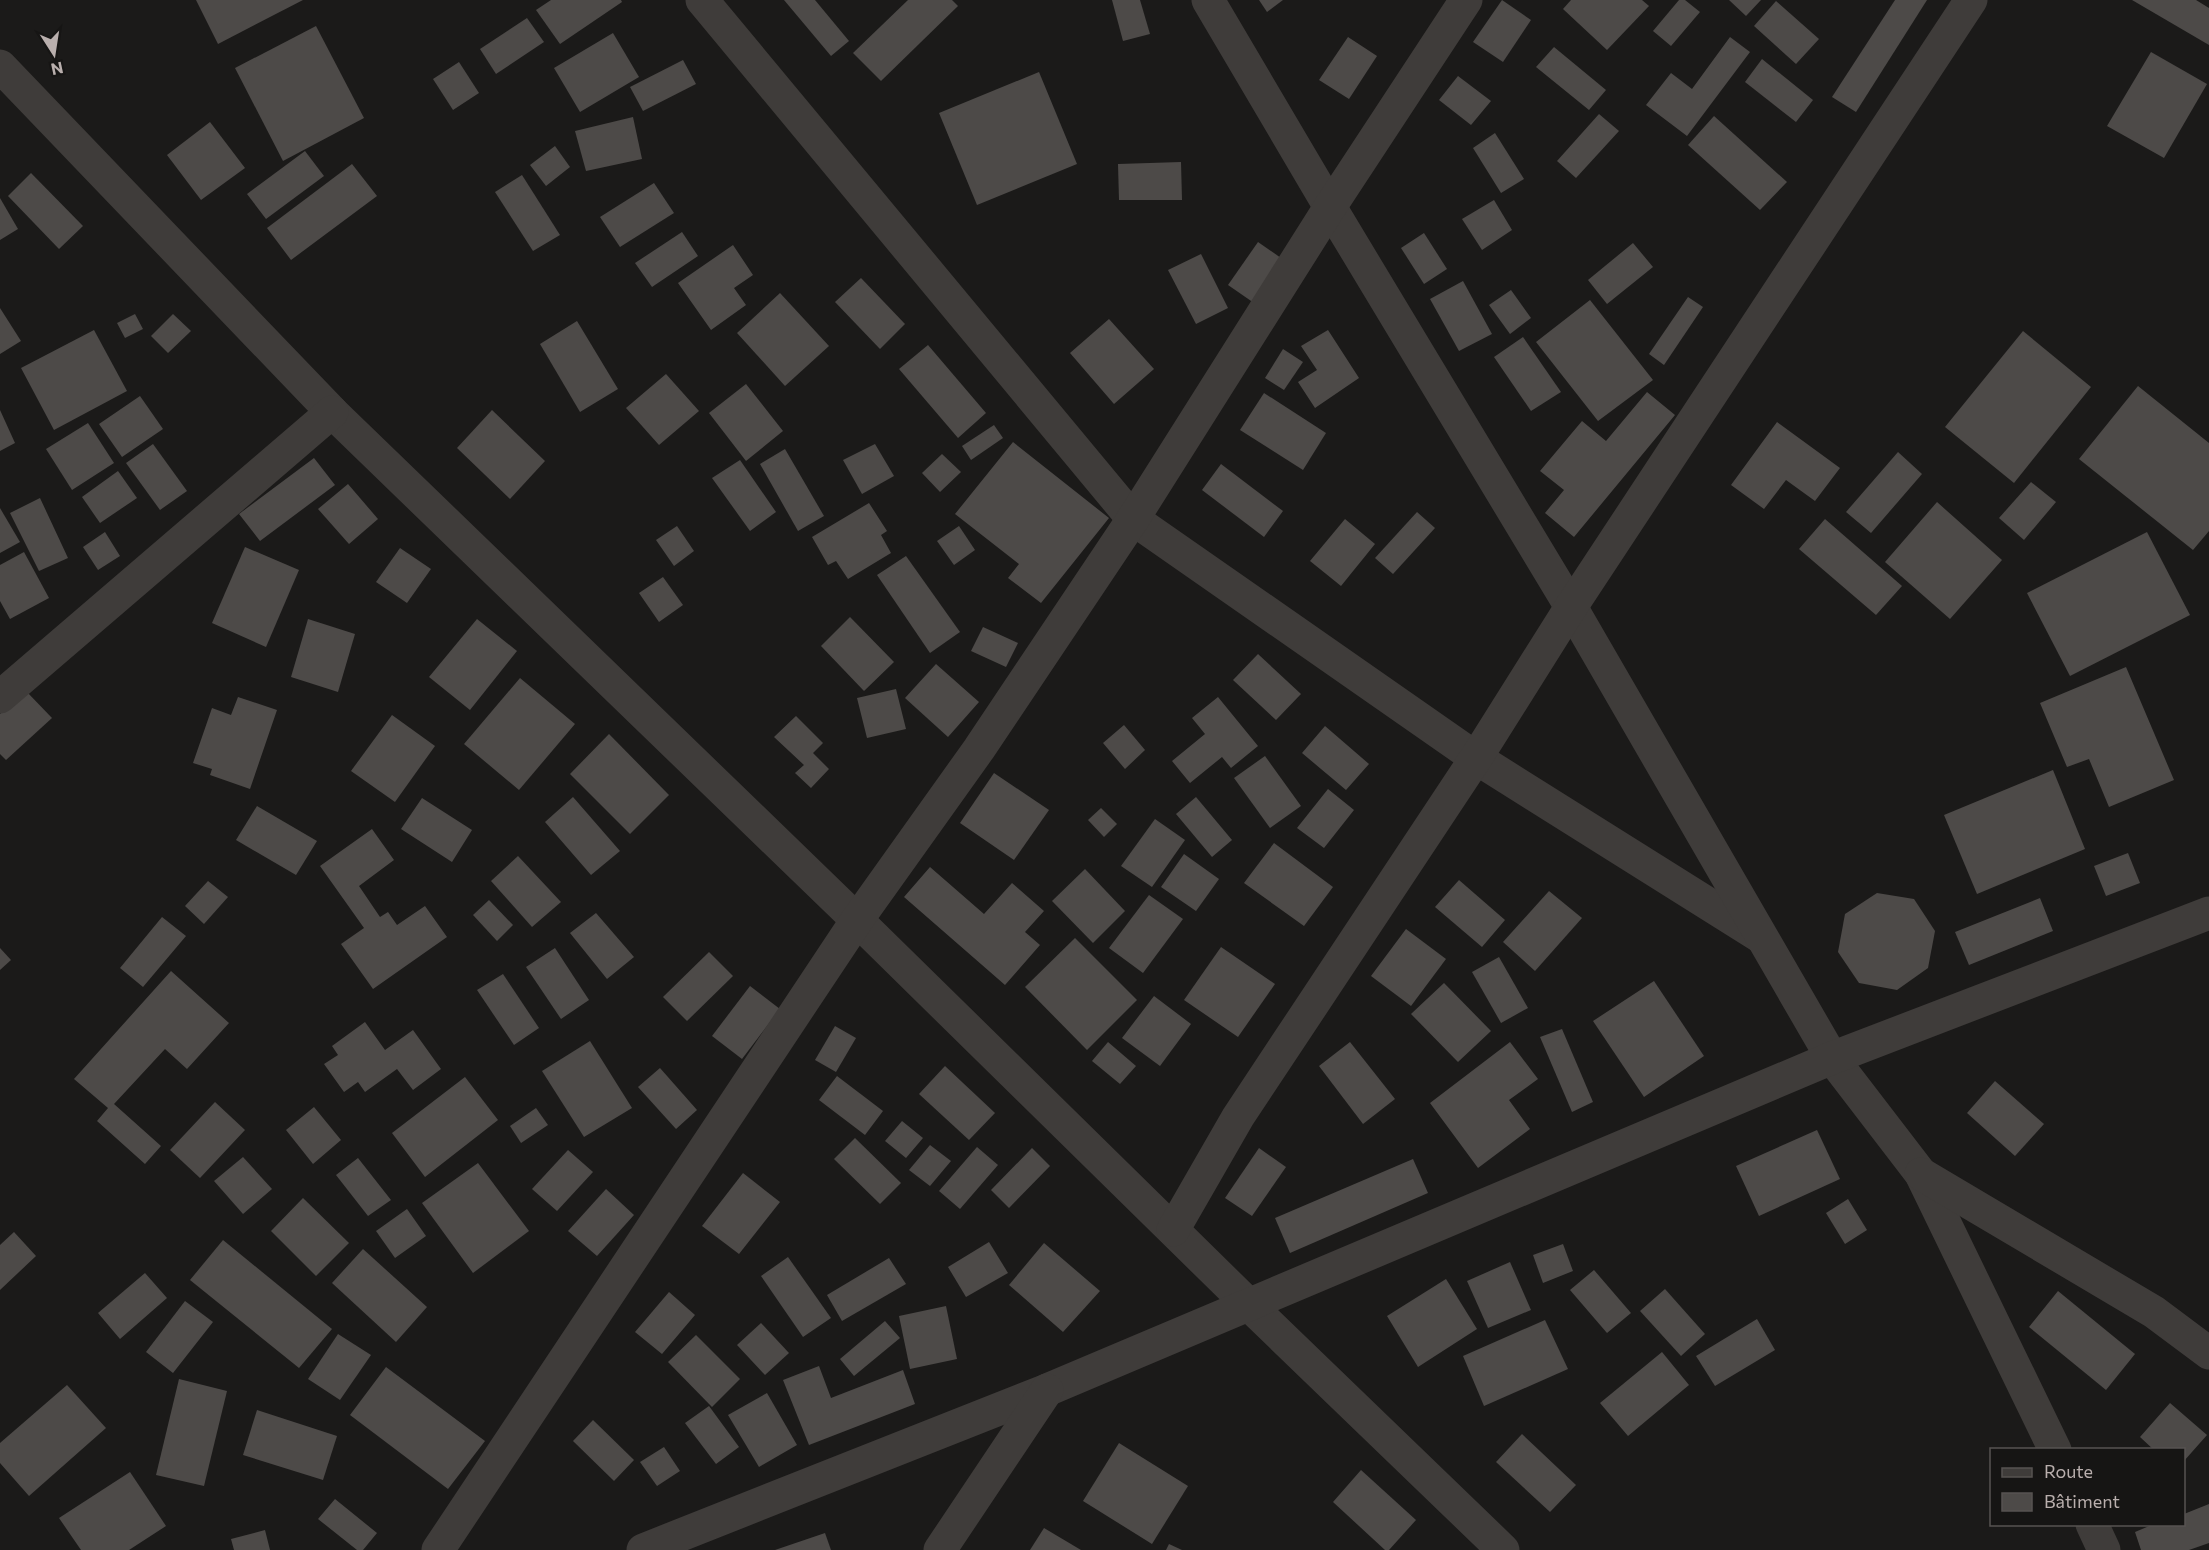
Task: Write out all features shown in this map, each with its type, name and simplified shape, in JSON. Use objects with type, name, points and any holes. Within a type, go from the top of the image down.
[{"type":"street","points":[[702,0],[1133,519],[1476,758],[1765,939]]},
{"type":"street","points":[[1208,0],[1571,607],[1832,1058],[1921,1174],[2055,1448]]},
{"type":"street","points":[[438,1550],[857,920],[979,749],[1133,519],[1330,207],[1466,0]]},
{"type":"street","points":[[1173,1230],[1238,1117],[1476,758],[1571,607],[1971,0]]},
{"type":"street","points":[[0,66],[332,412],[1503,1550]]},
{"type":"street","points":[[0,697],[332,412]]},
{"type":"street","points":[[644,1550],[1047,1390],[1832,1058],[2209,912]]},
{"type":"street","points":[[1921,1174],[2154,1312],[2209,1353]]},
{"type":"street","points":[[940,1550],[1047,1390]]},
{"type":"street","points":[[2093,1526],[2104,1550]]},
{"type":"building","points":[[196,0],[303,0],[218,44]]},
{"type":"building","points":[[551,0],[621,0],[622,2],[560,44],[536,10]]},
{"type":"building","points":[[784,0],[815,0],[849,41],[831,56]]},
{"type":"building","points":[[908,0],[952,0],[958,6],[881,81],[853,53]]},
{"type":"building","points":[[1112,0],[1140,0],[1150,34],[1123,41]]},
{"type":"building","points":[[1259,0],[1283,0],[1267,12]]},
{"type":"building","points":[[1502,0],[1531,20],[1503,62],[1473,42]]},
{"type":"building","points":[[1571,0],[1642,0],[1649,6],[1607,50],[1563,9]]},
{"type":"building","points":[[1679,0],[1685,0],[1700,12],[1671,46],[1653,31]]},
{"type":"building","points":[[1729,0],[1761,0],[1746,16]]},
{"type":"building","points":[[1895,0],[1927,0],[1856,112],[1832,97]]},
{"type":"building","points":[[2132,0],[2196,0],[2209,8],[2209,45]]},
{"type":"building","points":[[1776,1],[1819,39],[1796,64],[1754,26]]},
{"type":"building","points":[[527,18],[544,42],[496,74],[480,49]]},
{"type":"building","points":[[316,26],[364,118],[283,161],[235,68]]},
{"type":"building","points":[[613,33],[639,77],[580,112],[554,68]]},
{"type":"building","points":[[1348,37],[1377,56],[1349,99],[1319,80]]},
{"type":"building","points":[[1730,37],[1750,52],[1687,136],[1646,105],[1671,73],[1692,89]]},
{"type":"building","points":[[1554,47],[1606,90],[1589,110],[1536,67]]},
{"type":"building","points":[[2151,52],[2207,84],[2164,158],[2107,126]]},
{"type":"building","points":[[1762,59],[1813,100],[1796,122],[1745,82]]},
{"type":"building","points":[[683,60],[696,84],[643,111],[630,87]]},
{"type":"building","points":[[459,62],[479,93],[453,110],[433,79]]},
{"type":"building","points":[[1039,72],[1077,164],[977,205],[939,113]]},
{"type":"building","points":[[1458,76],[1491,101],[1471,125],[1439,100]]},
{"type":"building","points":[[1599,114],[1619,131],[1576,178],[1557,161]]},
{"type":"building","points":[[1714,116],[1787,182],[1760,210],[1688,145]]},
{"type":"building","points":[[633,117],[642,159],[586,171],[575,131]]},
{"type":"building","points":[[210,122],[245,168],[201,200],[167,155]]},
{"type":"building","points":[[1495,133],[1524,179],[1501,193],[1473,148]]},
{"type":"building","points":[[555,146],[570,167],[546,186],[530,165]]},
{"type":"building","points":[[305,151],[324,176],[266,219],[247,194]]},
{"type":"building","points":[[1181,162],[1182,200],[1119,200],[1118,164]]},
{"type":"building","points":[[352,164],[377,196],[291,260],[267,228]]},
{"type":"building","points":[[31,173],[83,226],[59,249],[8,196]]},
{"type":"building","points":[[522,175],[560,235],[533,251],[495,192]]},
{"type":"building","points":[[654,183],[674,213],[620,247],[600,217]]},
{"type":"building","points":[[0,198],[18,229],[0,240]]},
{"type":"building","points":[[1494,200],[1512,230],[1482,250],[1462,219]]},
{"type":"building","points":[[682,232],[698,256],[652,287],[635,263]]},
{"type":"building","points":[[1424,233],[1447,269],[1424,284],[1401,248]]},
{"type":"building","points":[[1258,242],[1284,260],[1254,303],[1228,285]]},
{"type":"building","points":[[1633,243],[1653,267],[1607,304],[1588,280]]},
{"type":"building","points":[[733,245],[753,275],[734,288],[746,305],[711,330],[678,283]]},
{"type":"building","points":[[1201,254],[1228,308],[1196,324],[1168,270]]},
{"type":"building","points":[[861,278],[905,324],[880,349],[835,302]]},
{"type":"building","points":[[1463,281],[1492,334],[1459,351],[1430,299]]},
{"type":"building","points":[[1511,290],[1531,318],[1510,334],[1489,305]]},
{"type":"building","points":[[780,293],[829,346],[785,386],[737,333]]},
{"type":"building","points":[[1688,297],[1703,307],[1664,365],[1649,354]]},
{"type":"building","points":[[1590,300],[1653,380],[1598,421],[1536,342]]},
{"type":"building","points":[[0,308],[21,341],[0,354]]},
{"type":"building","points":[[135,314],[143,329],[125,338],[117,323]]},
{"type":"building","points":[[173,314],[191,331],[168,353],[151,336]]},
{"type":"building","points":[[1109,319],[1154,369],[1114,404],[1070,353]]},
{"type":"building","points":[[577,321],[618,389],[580,412],[540,344]]},
{"type":"building","points":[[94,330],[127,391],[54,430],[21,368]]},
{"type":"building","points":[[1328,330],[1359,378],[1315,408],[1298,382],[1317,370],[1301,346]]},
{"type":"building","points":[[2023,331],[2091,387],[2014,483],[1945,427]]},
{"type":"building","points":[[1523,337],[1561,392],[1531,411],[1494,357]]},
{"type":"building","points":[[928,345],[986,413],[958,438],[899,369]]},
{"type":"building","points":[[1283,349],[1303,362],[1284,390],[1265,378]]},
{"type":"building","points":[[666,374],[699,411],[659,445],[626,408]]},
{"type":"building","points":[[746,384],[783,431],[746,461],[709,413]]},
{"type":"building","points":[[2138,386],[2209,443],[2209,531],[2193,550],[2079,459]]},
{"type":"building","points":[[1647,392],[1675,415],[1574,537],[1545,513],[1564,490],[1540,471],[1582,421],[1606,441]]},
{"type":"building","points":[[1264,393],[1326,433],[1303,470],[1240,430]]},
{"type":"building","points":[[140,396],[163,429],[122,457],[99,424]]},
{"type":"building","points":[[0,410],[15,443],[0,451]]},
{"type":"building","points":[[492,410],[545,461],[510,499],[457,448]]},
{"type":"building","points":[[1777,422],[1840,468],[1815,501],[1786,480],[1764,509],[1731,485]]},
{"type":"building","points":[[88,423],[114,463],[72,490],[46,449]]},
{"type":"building","points":[[994,425],[1003,438],[971,460],[962,446]]},
{"type":"building","points":[[1013,442],[1109,518],[1041,603],[1008,578],[1019,564],[955,514]]},
{"type":"building","points":[[153,444],[187,491],[160,510],[126,463]]},
{"type":"building","points":[[875,444],[894,476],[862,494],[843,460]]},
{"type":"building","points":[[785,449],[824,516],[798,531],[760,464]]},
{"type":"building","points":[[1898,452],[1922,474],[1871,533],[1846,512]]},
{"type":"building","points":[[942,454],[961,472],[940,492],[922,473]]},
{"type":"building","points":[[314,458],[335,485],[260,541],[239,514]]},
{"type":"building","points":[[740,460],[776,512],[750,531],[712,478]]},
{"type":"building","points":[[1221,464],[1283,511],[1264,537],[1202,490]]},
{"type":"building","points":[[118,471],[137,498],[100,523],[82,497]]},
{"type":"building","points":[[2031,482],[2056,502],[2024,540],[1999,518]]},
{"type":"building","points":[[348,484],[378,519],[349,544],[318,509]]},
{"type":"building","points":[[40,498],[68,558],[39,571],[10,513]]},
{"type":"building","points":[[1937,502],[2002,560],[1950,619],[1885,562]]},
{"type":"building","points":[[869,503],[887,531],[881,535],[891,553],[848,579],[836,561],[828,565],[812,537]]},
{"type":"building","points":[[0,508],[20,542],[0,553]]},
{"type":"building","points":[[1417,512],[1435,528],[1393,574],[1375,558]]},
{"type":"building","points":[[1345,519],[1375,544],[1341,586],[1310,561]]},
{"type":"building","points":[[1825,519],[1902,586],[1876,615],[1799,549]]},
{"type":"building","points":[[677,526],[694,551],[674,566],[656,540]]},
{"type":"building","points":[[959,526],[975,550],[954,565],[937,541]]},
{"type":"building","points":[[105,532],[120,556],[98,570],[83,547]]},
{"type":"building","points":[[2147,532],[2190,615],[2070,676],[2027,593]]},
{"type":"building","points":[[245,547],[299,570],[266,647],[212,623]]},
{"type":"building","points":[[400,548],[431,569],[407,603],[376,582]]},
{"type":"building","points":[[24,552],[49,598],[10,619],[0,601],[0,565]]},
{"type":"building","points":[[906,556],[960,632],[930,653],[877,575]]},
{"type":"building","points":[[663,577],[683,605],[659,622],[639,593]]},
{"type":"building","points":[[850,617],[894,662],[864,691],[821,646]]},
{"type":"building","points":[[308,619],[355,634],[338,692],[291,677]]},
{"type":"building","points":[[477,619],[517,651],[470,710],[429,677]]},
{"type":"building","points":[[983,627],[1018,643],[1006,667],[971,651]]},
{"type":"building","points":[[1258,654],[1301,694],[1276,720],[1233,680]]},
{"type":"building","points":[[936,664],[979,702],[948,737],[905,698]]},
{"type":"building","points":[[2126,667],[2174,780],[2109,807],[2089,759],[2067,767],[2040,703]]},
{"type":"building","points":[[520,678],[575,724],[519,790],[464,744]]},
{"type":"building","points":[[896,689],[906,729],[867,738],[857,698]]},
{"type":"building","points":[[26,691],[52,718],[6,760],[0,754],[0,714]]},
{"type":"building","points":[[238,697],[277,710],[250,789],[210,775],[212,769],[193,763],[212,708],[231,715]]},
{"type":"building","points":[[1218,697],[1258,746],[1231,768],[1222,757],[1190,783],[1172,761],[1205,734],[1192,718]]},
{"type":"building","points":[[392,715],[435,746],[395,802],[351,771]]},
{"type":"building","points":[[796,716],[823,743],[813,753],[829,769],[811,788],[795,773],[804,765],[774,737]]},
{"type":"building","points":[[1124,725],[1145,750],[1125,769],[1103,743]]},
{"type":"building","points":[[1325,726],[1369,764],[1346,790],[1302,753]]},
{"type":"building","points":[[609,734],[669,795],[630,834],[570,774]]},
{"type":"building","points":[[1265,756],[1301,806],[1270,828],[1234,778]]},
{"type":"building","points":[[2053,770],[2085,849],[1977,894],[1944,815]]},
{"type":"building","points":[[994,773],[1049,810],[1014,860],[960,823]]},
{"type":"building","points":[[1328,789],[1354,810],[1324,848],[1297,828]]},
{"type":"building","points":[[573,797],[620,851],[591,875],[545,822]]},
{"type":"building","points":[[1196,797],[1232,840],[1212,857],[1176,814]]},
{"type":"building","points":[[422,798],[472,830],[452,862],[401,829]]},
{"type":"building","points":[[257,806],[317,841],[296,875],[236,840]]},
{"type":"building","points":[[1101,808],[1117,824],[1104,837],[1088,820]]},
{"type":"building","points":[[1155,819],[1185,840],[1152,887],[1121,866]]},
{"type":"building","points":[[372,829],[394,860],[359,886],[380,917],[388,912],[397,925],[425,906],[447,937],[373,989],[341,944],[364,928],[320,866]]},
{"type":"building","points":[[1274,843],[1333,887],[1304,926],[1244,883]]},
{"type":"building","points":[[2128,853],[2140,883],[2106,896],[2094,866]]},
{"type":"building","points":[[1184,854],[1219,879],[1196,911],[1161,887]]},
{"type":"building","points":[[518,856],[561,902],[532,927],[491,881]]},
{"type":"building","points":[[930,867],[984,914],[1012,883],[1044,911],[1025,932],[1040,945],[1005,985],[904,897]]},
{"type":"building","points":[[1085,869],[1125,911],[1093,943],[1052,901]]},
{"type":"building","points":[[1459,880],[1505,920],[1482,947],[1435,907]]},
{"type":"building","points":[[208,881],[228,897],[204,924],[185,906]]},
{"type":"building","points":[[1549,891],[1582,918],[1535,971],[1503,942]]},
{"type":"building","points":[[1877,893],[1914,899],[1935,931],[1928,968],[1897,990],[1859,983],[1838,952],[1845,914]]},
{"type":"building","points":[[1149,895],[1183,919],[1143,973],[1109,948]]},
{"type":"building","points":[[2040,898],[2053,931],[1969,965],[1955,932]]},
{"type":"building","points":[[489,900],[513,925],[497,941],[473,915]]},
{"type":"building","points":[[596,913],[634,957],[607,979],[570,933]]},
{"type":"building","points":[[162,917],[186,936],[143,987],[120,968]]},
{"type":"building","points":[[1406,929],[1446,959],[1411,1006],[1371,976]]},
{"type":"building","points":[[1075,938],[1137,1000],[1087,1050],[1025,987]]},
{"type":"building","points":[[1221,947],[1275,984],[1238,1037],[1184,1000]]},
{"type":"building","points":[[0,948],[11,960],[0,970]]},
{"type":"building","points":[[555,948],[589,1000],[561,1019],[526,967]]},
{"type":"building","points":[[709,952],[733,976],[687,1021],[663,997]]},
{"type":"building","points":[[1499,957],[1528,1008],[1501,1023],[1472,972]]},
{"type":"building","points":[[171,971],[229,1023],[187,1069],[165,1049],[114,1104],[161,1146],[145,1164],[97,1121],[108,1108],[74,1079]]},
{"type":"building","points":[[503,974],[539,1028],[514,1045],[477,990]]},
{"type":"building","points":[[1654,981],[1704,1056],[1644,1097],[1593,1021]]},
{"type":"building","points":[[1444,983],[1491,1031],[1458,1062],[1411,1014]]},
{"type":"building","points":[[750,986],[780,1009],[742,1059],[712,1036]]},
{"type":"building","points":[[1154,996],[1191,1024],[1160,1066],[1122,1038]]},
{"type":"building","points":[[365,1022],[385,1050],[413,1030],[441,1069],[413,1090],[397,1069],[365,1092],[358,1082],[344,1092],[324,1064],[338,1055],[332,1046]]},
{"type":"building","points":[[835,1026],[856,1038],[836,1072],[815,1060]]},
{"type":"building","points":[[1562,1029],[1593,1102],[1572,1112],[1540,1037]]},
{"type":"building","points":[[590,1041],[632,1108],[584,1137],[542,1071]]},
{"type":"building","points":[[1108,1042],[1136,1066],[1120,1084],[1092,1061]]},
{"type":"building","points":[[1350,1042],[1395,1099],[1363,1124],[1319,1066]]},
{"type":"building","points":[[1510,1042],[1538,1079],[1509,1100],[1530,1129],[1478,1168],[1430,1103]]},
{"type":"building","points":[[945,1066],[995,1113],[969,1140],[919,1094]]},
{"type":"building","points":[[660,1068],[697,1110],[676,1129],[638,1087]]},
{"type":"building","points":[[837,1076],[883,1111],[865,1135],[819,1100]]},
{"type":"building","points":[[465,1077],[498,1120],[425,1177],[392,1133]]},
{"type":"building","points":[[1995,1081],[2044,1124],[2015,1156],[1967,1113]]},
{"type":"building","points":[[215,1102],[245,1130],[200,1178],[170,1150]]},
{"type":"building","points":[[314,1107],[341,1140],[313,1164],[286,1130]]},
{"type":"building","points":[[536,1108],[548,1125],[521,1143],[510,1126]]},
{"type":"building","points":[[902,1121],[923,1138],[906,1158],[885,1141]]},
{"type":"building","points":[[1817,1130],[1840,1179],[1759,1216],[1736,1166]]},
{"type":"building","points":[[855,1138],[901,1183],[880,1204],[834,1159]]},
{"type":"building","points":[[930,1145],[951,1161],[930,1186],[909,1170]]},
{"type":"building","points":[[977,1147],[998,1165],[960,1209],[939,1191]]},
{"type":"building","points":[[1032,1148],[1050,1166],[1009,1208],[991,1190]]},
{"type":"building","points":[[1259,1148],[1286,1167],[1252,1216],[1225,1198]]},
{"type":"building","points":[[568,1150],[593,1172],[557,1211],[532,1189]]},
{"type":"building","points":[[243,1157],[272,1189],[243,1214],[214,1181]]},
{"type":"building","points":[[358,1158],[391,1200],[368,1216],[336,1175]]},
{"type":"building","points":[[1413,1159],[1428,1193],[1290,1253],[1275,1218]]},
{"type":"building","points":[[478,1163],[529,1231],[473,1273],[422,1203]]},
{"type":"building","points":[[743,1173],[780,1202],[739,1254],[702,1226]]},
{"type":"building","points":[[606,1189],[634,1215],[597,1256],[568,1231]]},
{"type":"building","points":[[303,1198],[349,1243],[316,1276],[271,1231]]},
{"type":"building","points":[[1848,1199],[1867,1230],[1845,1244],[1826,1213]]},
{"type":"building","points":[[407,1209],[426,1236],[395,1258],[376,1231]]},
{"type":"building","points":[[14,1232],[36,1256],[0,1290],[0,1245]]},
{"type":"building","points":[[223,1240],[332,1329],[299,1368],[190,1280]]},
{"type":"building","points":[[989,1242],[1008,1273],[966,1297],[948,1267]]},
{"type":"building","points":[[1044,1243],[1100,1291],[1063,1332],[1009,1285]]},
{"type":"building","points":[[1563,1244],[1573,1271],[1543,1283],[1533,1255]]},
{"type":"building","points":[[363,1249],[427,1307],[396,1342],[332,1283]]},
{"type":"building","points":[[788,1257],[831,1318],[803,1337],[761,1276]]},
{"type":"building","points":[[889,1258],[906,1284],[842,1321],[827,1295]]},
{"type":"building","points":[[1510,1262],[1531,1310],[1488,1328],[1467,1281]]},
{"type":"building","points":[[1594,1270],[1631,1313],[1607,1333],[1570,1290]]},
{"type":"building","points":[[145,1273],[167,1298],[120,1339],[98,1313]]},
{"type":"building","points":[[1446,1279],[1477,1329],[1418,1367],[1387,1316]]},
{"type":"building","points":[[1665,1289],[1705,1334],[1681,1356],[1640,1311]]},
{"type":"building","points":[[2058,1291],[2135,1354],[2106,1390],[2029,1327]]},
{"type":"building","points":[[669,1292],[695,1315],[662,1354],[635,1332]]},
{"type":"building","points":[[185,1301],[213,1322],[173,1373],[146,1352]]},
{"type":"building","points":[[946,1306],[957,1359],[910,1369],[899,1316]]},
{"type":"building","points":[[1757,1319],[1775,1350],[1715,1386],[1696,1356]]},
{"type":"building","points":[[1545,1320],[1568,1369],[1484,1406],[1463,1356]]},
{"type":"building","points":[[885,1321],[900,1338],[854,1376],[840,1359]]},
{"type":"building","points":[[761,1323],[789,1353],[765,1375],[737,1345]]},
{"type":"building","points":[[338,1334],[371,1355],[340,1400],[308,1379]]},
{"type":"building","points":[[696,1335],[740,1379],[712,1407],[668,1362]]},
{"type":"building","points":[[1662,1352],[1689,1385],[1628,1436],[1600,1403]]},
{"type":"building","points":[[819,1366],[831,1398],[903,1370],[915,1404],[809,1445],[783,1380]]},
{"type":"building","points":[[386,1367],[485,1441],[448,1489],[350,1415]]},
{"type":"building","points":[[179,1379],[227,1391],[204,1486],[156,1475]]},
{"type":"building","points":[[67,1385],[106,1428],[29,1496],[0,1463],[0,1443]]},
{"type":"building","points":[[767,1393],[797,1445],[759,1467],[728,1415]]},
{"type":"building","points":[[2170,1403],[2207,1435],[2185,1460],[2185,1448],[2152,1448],[2140,1437]]},
{"type":"building","points":[[709,1406],[739,1447],[716,1464],[685,1423]]},
{"type":"building","points":[[257,1410],[337,1436],[323,1480],[243,1455]]},
{"type":"building","points":[[593,1420],[634,1460],[614,1481],[573,1441]]},
{"type":"building","points":[[1522,1434],[1576,1485],[1550,1512],[1496,1462]]},
{"type":"building","points":[[1119,1443],[1188,1486],[1152,1544],[1083,1501]]},
{"type":"building","points":[[664,1447],[680,1471],[657,1486],[640,1462]]},
{"type":"building","points":[[1361,1470],[1416,1520],[1389,1550],[1385,1550],[1333,1502]]},
{"type":"building","points":[[130,1472],[166,1526],[129,1550],[81,1550],[59,1518]]},
{"type":"building","points":[[335,1499],[377,1533],[363,1550],[357,1550],[318,1519]]},
{"type":"building","points":[[2209,1504],[2209,1543],[2189,1550],[2141,1550],[2135,1532],[2149,1526],[2185,1526],[2185,1514]]},
{"type":"building","points":[[1044,1528],[1081,1550],[1030,1550]]},
{"type":"building","points":[[265,1530],[270,1550],[234,1550],[231,1539]]},
{"type":"building","points":[[825,1533],[831,1550],[775,1550]]},
{"type":"building","points":[[1169,1544],[1182,1550],[1166,1550]]}]
